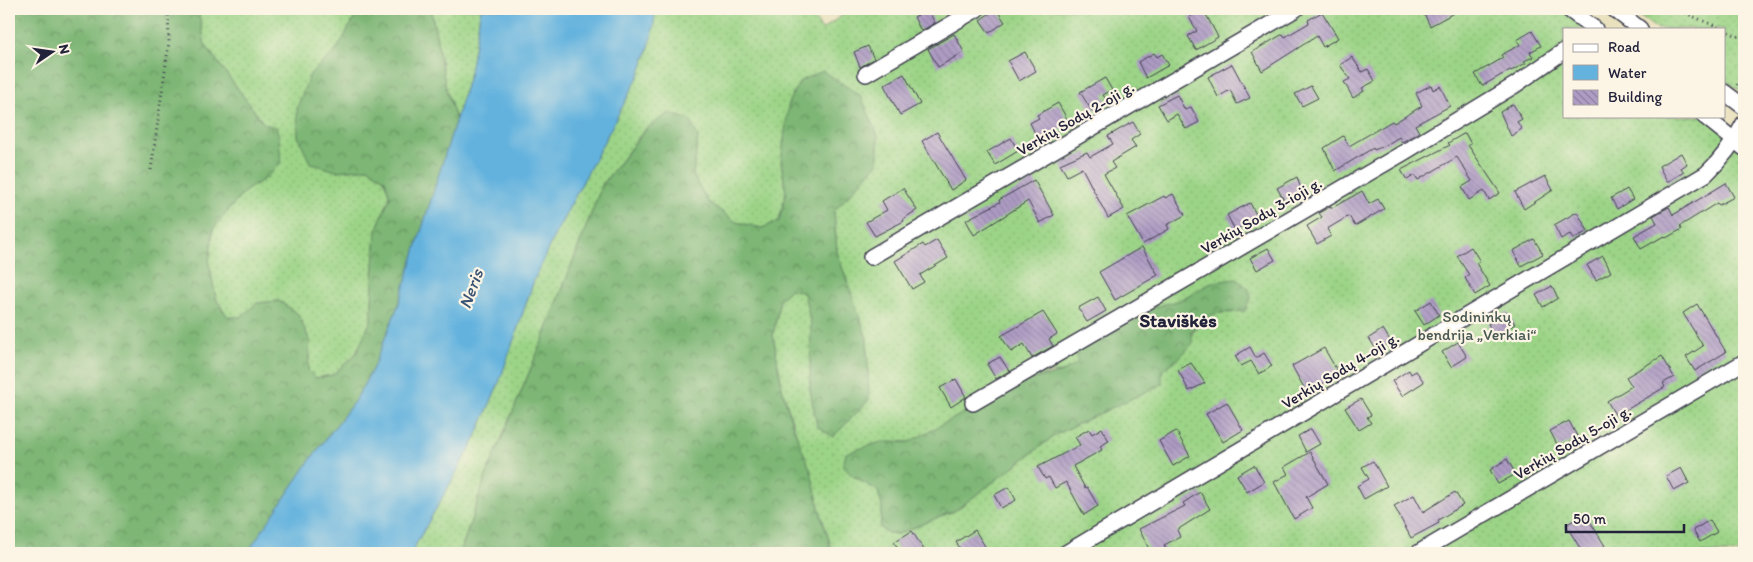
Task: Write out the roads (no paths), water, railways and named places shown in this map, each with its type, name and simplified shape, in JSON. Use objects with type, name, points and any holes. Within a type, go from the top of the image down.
[{"type":"street","points":[[866,74],[977,9]]},
{"type":"street","name":"Verkių Sodų 2-oji g.","points":[[871,257],[1296,9]]},
{"type":"street","points":[[1568,9],[1592,28]]},
{"type":"street","points":[[1614,9],[1639,28]]},
{"type":"street","name":"Verkių Sodų 3-ioji g.","points":[[973,403],[1403,153],[1515,85],[1563,53]]},
{"type":"street","points":[[1726,94],[1744,108]]},
{"type":"street","points":[[1706,118],[1740,145]]},
{"type":"street","name":"Verkių Sodų 4-oji g.","points":[[1066,553],[1706,174],[1722,158],[1740,145],[1744,123]]},
{"type":"street","name":"Verkių Sodų 5-oji g.","points":[[1418,553],[1744,362]]},
{"type":"water","name":"Neris","points":[[481,9],[655,9],[655,18],[648,51],[639,75],[551,242],[534,280],[500,380],[474,441],[411,553],[247,553],[313,456],[356,399],[373,368],[398,306],[456,119],[470,72]]},
{"type":"district","name":"Staviškės","points":[[1178,320]]},
{"type":"park label","name":"Sodininkų bendrija „Verkiai“","points":[[1477,325]]}]
